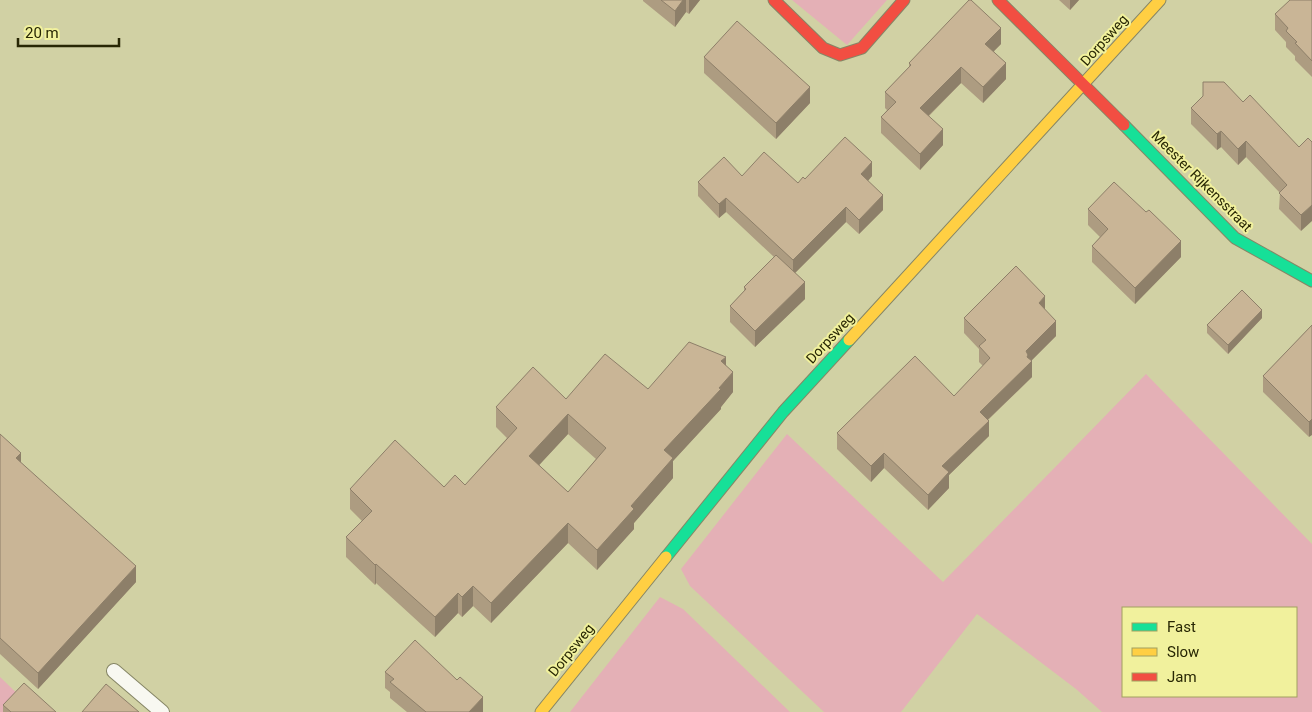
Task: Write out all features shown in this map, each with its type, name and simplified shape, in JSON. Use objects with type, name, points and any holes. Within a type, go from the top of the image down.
[{"type":"street","points":[[774,0],[823,48],[840,55],[862,48],[904,0]]},
{"type":"street","name":"Meester Rijkensstraat","points":[[998,0],[1084,84],[1235,238],[1312,281]]},
{"type":"street","name":"Dorpsweg","points":[[541,712],[783,412],[1160,0]]},
{"type":"lane","points":[[114,671],[162,712]]},
{"type":"shaded area","points":[[792,0],[887,0],[847,45]]},
{"type":"shaded area","points":[[1146,374],[1312,544],[1312,712],[1102,712],[1076,689],[977,614],[901,712],[824,712],[690,586],[681,569],[787,434],[943,582]]},
{"type":"shaded area","points":[[660,597],[683,609],[790,712],[570,712]]},
{"type":"shaded area","points":[[0,677],[25,701],[15,712],[0,712]]},
{"type":"building","points":[[661,0],[683,0],[675,11]]},
{"type":"building","points":[[969,0],[1001,28],[985,44],[1006,63],[983,87],[961,67],[920,108],[943,129],[920,154],[881,117],[896,102],[885,92],[911,65],[909,63]]},
{"type":"building","points":[[1290,0],[1312,0],[1312,61],[1295,43],[1297,42],[1286,31],[1288,28],[1275,14]]},
{"type":"building","points":[[737,21],[810,87],[776,123],[704,57]]},
{"type":"building","points":[[1203,82],[1224,82],[1243,102],[1250,95],[1299,147],[1308,138],[1312,142],[1312,205],[1301,215],[1279,193],[1287,185],[1246,141],[1238,149],[1221,131],[1217,134],[1191,108],[1203,96]]},
{"type":"building","points":[[845,137],[872,162],[861,174],[883,195],[859,220],[846,207],[793,260],[726,198],[719,204],[698,182],[724,157],[742,176],[764,152],[798,183],[803,177],[805,179]]},
{"type":"building","points":[[1114,182],[1146,212],[1149,210],[1181,241],[1135,288],[1092,246],[1108,229],[1088,209]]},
{"type":"building","points":[[776,255],[805,282],[755,331],[730,306],[746,289],[744,287]]},
{"type":"building","points":[[1016,266],[1045,296],[1039,303],[1056,321],[1026,351],[1027,357],[1032,361],[980,412],[989,421],[942,466],[949,472],[928,495],[884,453],[871,466],[837,433],[915,356],[954,396],[990,358],[979,346],[986,340],[964,318]]},
{"type":"building","points":[[1242,290],[1262,310],[1228,345],[1207,325]]},
{"type":"building","points":[[1312,325],[1312,419],[1309,422],[1263,376]]},
{"type":"building","points":[[689,342],[726,357],[721,361],[733,372],[719,388],[721,389],[664,450],[673,458],[631,506],[634,509],[597,550],[568,523],[491,603],[473,586],[462,597],[458,593],[435,617],[346,537],[372,511],[350,489],[395,440],[444,487],[455,475],[465,485],[517,428],[496,407],[533,367],[566,399],[605,354],[648,389]],"holes":[[[568,414],[606,448],[568,492],[529,456]]]},
{"type":"building","points":[[0,434],[21,453],[16,458],[136,566],[38,673],[0,638]]},
{"type":"building","points":[[415,640],[457,680],[460,677],[483,697],[469,712],[426,712],[390,682],[394,679],[385,672]]},
{"type":"building","points":[[24,683],[56,712],[11,712],[3,705]]},
{"type":"building","points":[[106,684],[139,712],[82,712]]},
{"type":"traffic: fast","points":[[1124,125],[1235,238],[1312,281]]},
{"type":"traffic: fast","points":[[666,557],[783,412],[849,340]]},
{"type":"traffic: slow","points":[[849,340],[1160,0]]},
{"type":"traffic: slow","points":[[541,712],[666,557]]},
{"type":"traffic: jam","points":[[774,0],[823,48],[840,55],[862,48],[904,0]]},
{"type":"traffic: jam","points":[[998,0],[1124,125]]}]
